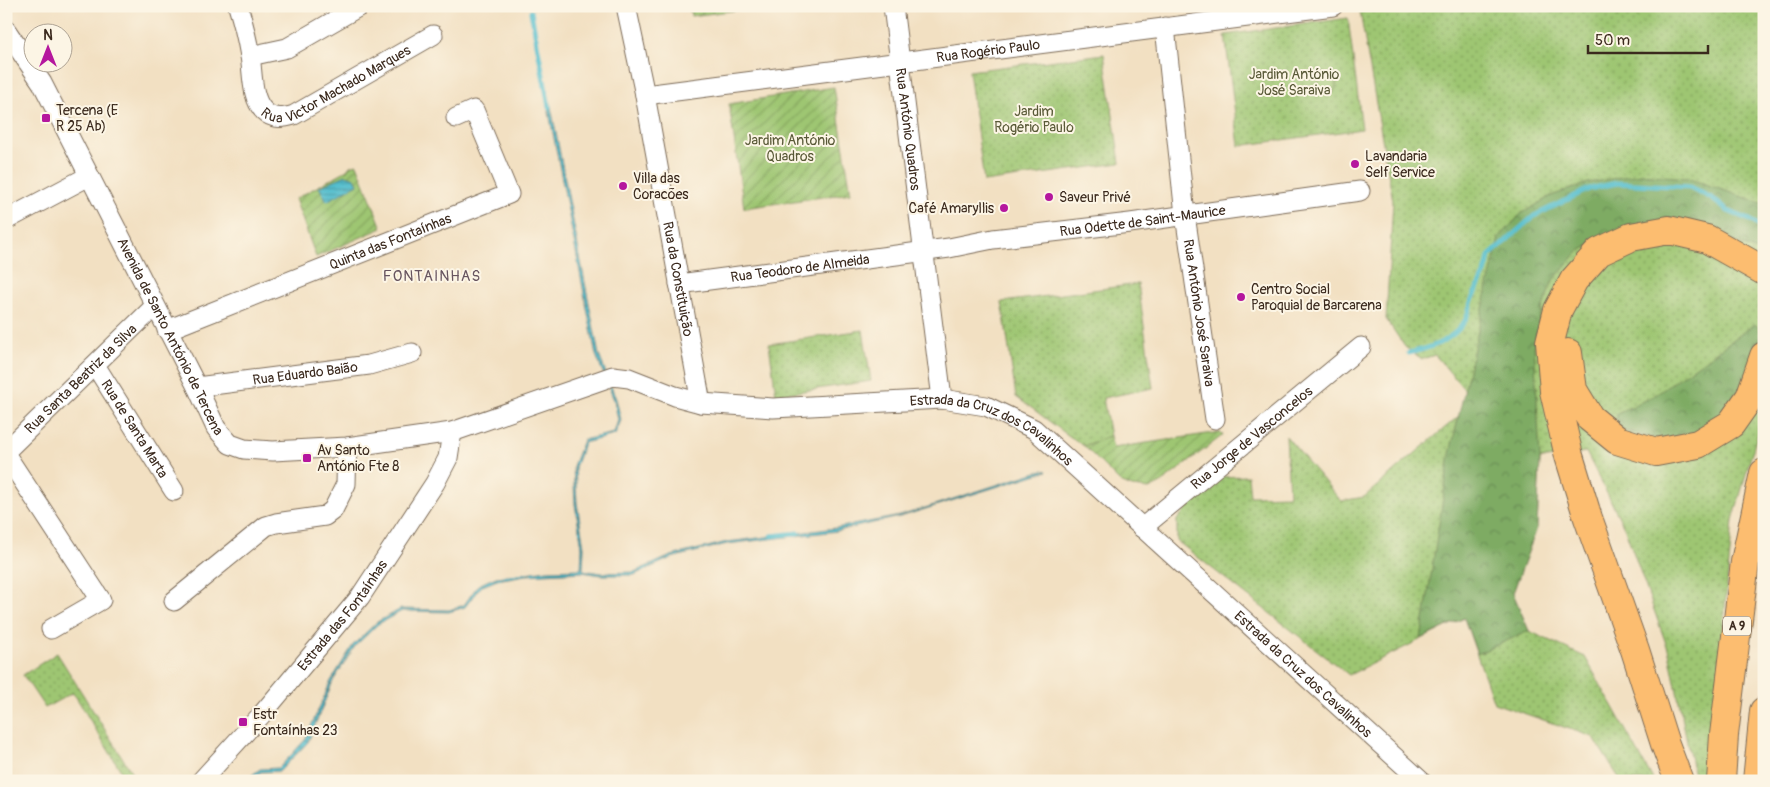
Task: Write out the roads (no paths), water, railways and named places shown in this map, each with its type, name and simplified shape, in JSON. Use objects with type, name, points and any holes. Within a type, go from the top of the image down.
[{"type":"highway","points":[[1679,781],[1588,518],[1569,456],[1554,391],[1550,342],[1558,310],[1574,280],[1599,252],[1631,236],[1670,230],[1707,239],[1764,271]]},
{"type":"highway","points":[[1764,288],[1703,256],[1670,248],[1638,253],[1610,266],[1584,295],[1572,321],[1568,358],[1573,390],[1590,418],[1618,440],[1656,452],[1698,444],[1731,424],[1750,397],[1764,356]]},
{"type":"highway","name":"A 9","points":[[1721,781],[1724,735],[1745,562],[1764,472]]},
{"type":"highway","points":[[1757,781],[1764,711]]},
{"type":"street","name":"Rua Victor Machado Marques","points":[[238,6],[250,56],[255,92],[259,104],[265,112],[274,117],[283,118],[294,115],[433,35]]},
{"type":"street","points":[[250,56],[287,48],[360,6]]},
{"type":"street","name":"Rua da Constituição","points":[[626,6],[645,96],[701,403]]},
{"type":"street","name":"Rua António Quadros","points":[[893,6],[942,399]]},
{"type":"street","name":"Rua Rogério Paulo","points":[[645,96],[1333,6]]},
{"type":"street","name":"Rua António José Saraiva","points":[[1165,27],[1185,215],[1215,419]]},
{"type":"street","name":"Avenida de Santo António de Tercena","points":[[6,30],[42,83],[197,386],[216,428],[230,444],[244,449],[272,451],[347,446],[452,432]]},
{"type":"street","name":"Quinta das Fontaínhas","points":[[168,330],[508,194],[474,110],[456,118]]},
{"type":"street","points":[[6,220],[89,176]]},
{"type":"street","name":"Rua Odette de Saint-Maurice","points":[[923,251],[993,239],[1130,223],[1360,191]]},
{"type":"street","name":"Rua Teodoro de Almeida","points":[[679,284],[923,251]]},
{"type":"street","name":"Rua Santa Beatriz da Silva","points":[[6,451],[155,306]]},
{"type":"street","name":"Rua Jorge de Vasconcelos","points":[[1142,528],[1362,347]]},
{"type":"street","name":"Rua Eduardo Baião","points":[[197,386],[369,365],[412,353]]},
{"type":"street","name":"Rua de Santa Marta","points":[[95,365],[174,491]]},
{"type":"street","name":"Estrada da Cruz dos Cavalinhos","points":[[452,432],[613,376],[629,378],[674,396],[701,403],[773,408],[942,399],[986,406],[1034,429],[1421,781]]},
{"type":"street","name":"Estrada das Fontaínhas","points":[[201,781],[262,713],[360,597],[435,483],[448,458],[452,432]]},
{"type":"street","points":[[174,601],[266,526],[276,522],[325,516],[333,510],[346,484],[347,446]]},
{"type":"street","points":[[6,456],[101,600],[51,629]]},
{"type":"water","points":[[547,102],[550,102],[599,355],[616,399],[621,420],[615,435],[584,443],[575,467],[577,503],[584,547],[583,570],[601,573],[634,572],[671,556],[727,542],[836,528],[900,516],[1043,470],[1047,471],[900,517],[837,531],[727,544],[671,558],[634,575],[601,575],[582,572],[525,575],[497,580],[480,587],[465,607],[449,612],[402,611],[378,624],[355,646],[333,681],[308,742],[280,771],[261,772],[248,781],[244,781],[260,769],[279,768],[305,740],[331,681],[353,645],[377,622],[401,609],[449,610],[464,605],[478,585],[496,577],[547,570],[581,569],[582,547],[575,504],[573,466],[583,440],[614,433],[618,420],[614,400],[596,355]]},
{"type":"water","points":[[346,175],[355,178],[358,184],[327,201],[319,187]]},
{"type":"waterway","points":[[531,12],[549,107]]},
{"type":"waterway","points":[[1409,353],[1440,343],[1460,328],[1468,315],[1473,298],[1485,272],[1489,256],[1534,216],[1589,189],[1617,183],[1690,187],[1711,198],[1728,211],[1750,220],[1764,229]]},
{"type":"waterway","points":[[772,536],[798,533]]},
{"type":"place","name":"Tercena (E R 25 Ab)","points":[[46,118]]},
{"type":"place","name":"Lavandaria Self Service","points":[[1355,164]]},
{"type":"place","name":"Villa das Coracões","points":[[623,186]]},
{"type":"place","name":"Saveur Privé","points":[[1049,197]]},
{"type":"place","name":"Café Amaryllis","points":[[1004,208]]},
{"type":"place","name":"Centro Social Paroquial de Barcarena","points":[[1241,297]]},
{"type":"place","name":"Av Santo António Fte 8","points":[[307,458]]},
{"type":"place","name":"Estr Fontaínhas 23","points":[[243,722]]},
{"type":"district","name":"FONTAINHAS","points":[[432,276]]},
{"type":"park label","name":"Jardim António José Saraiva","points":[[1294,82]]},
{"type":"park label","name":"Jardim Rogério Paulo","points":[[1034,120]]},
{"type":"park label","name":"Jardim António Quadros","points":[[790,148]]}]
